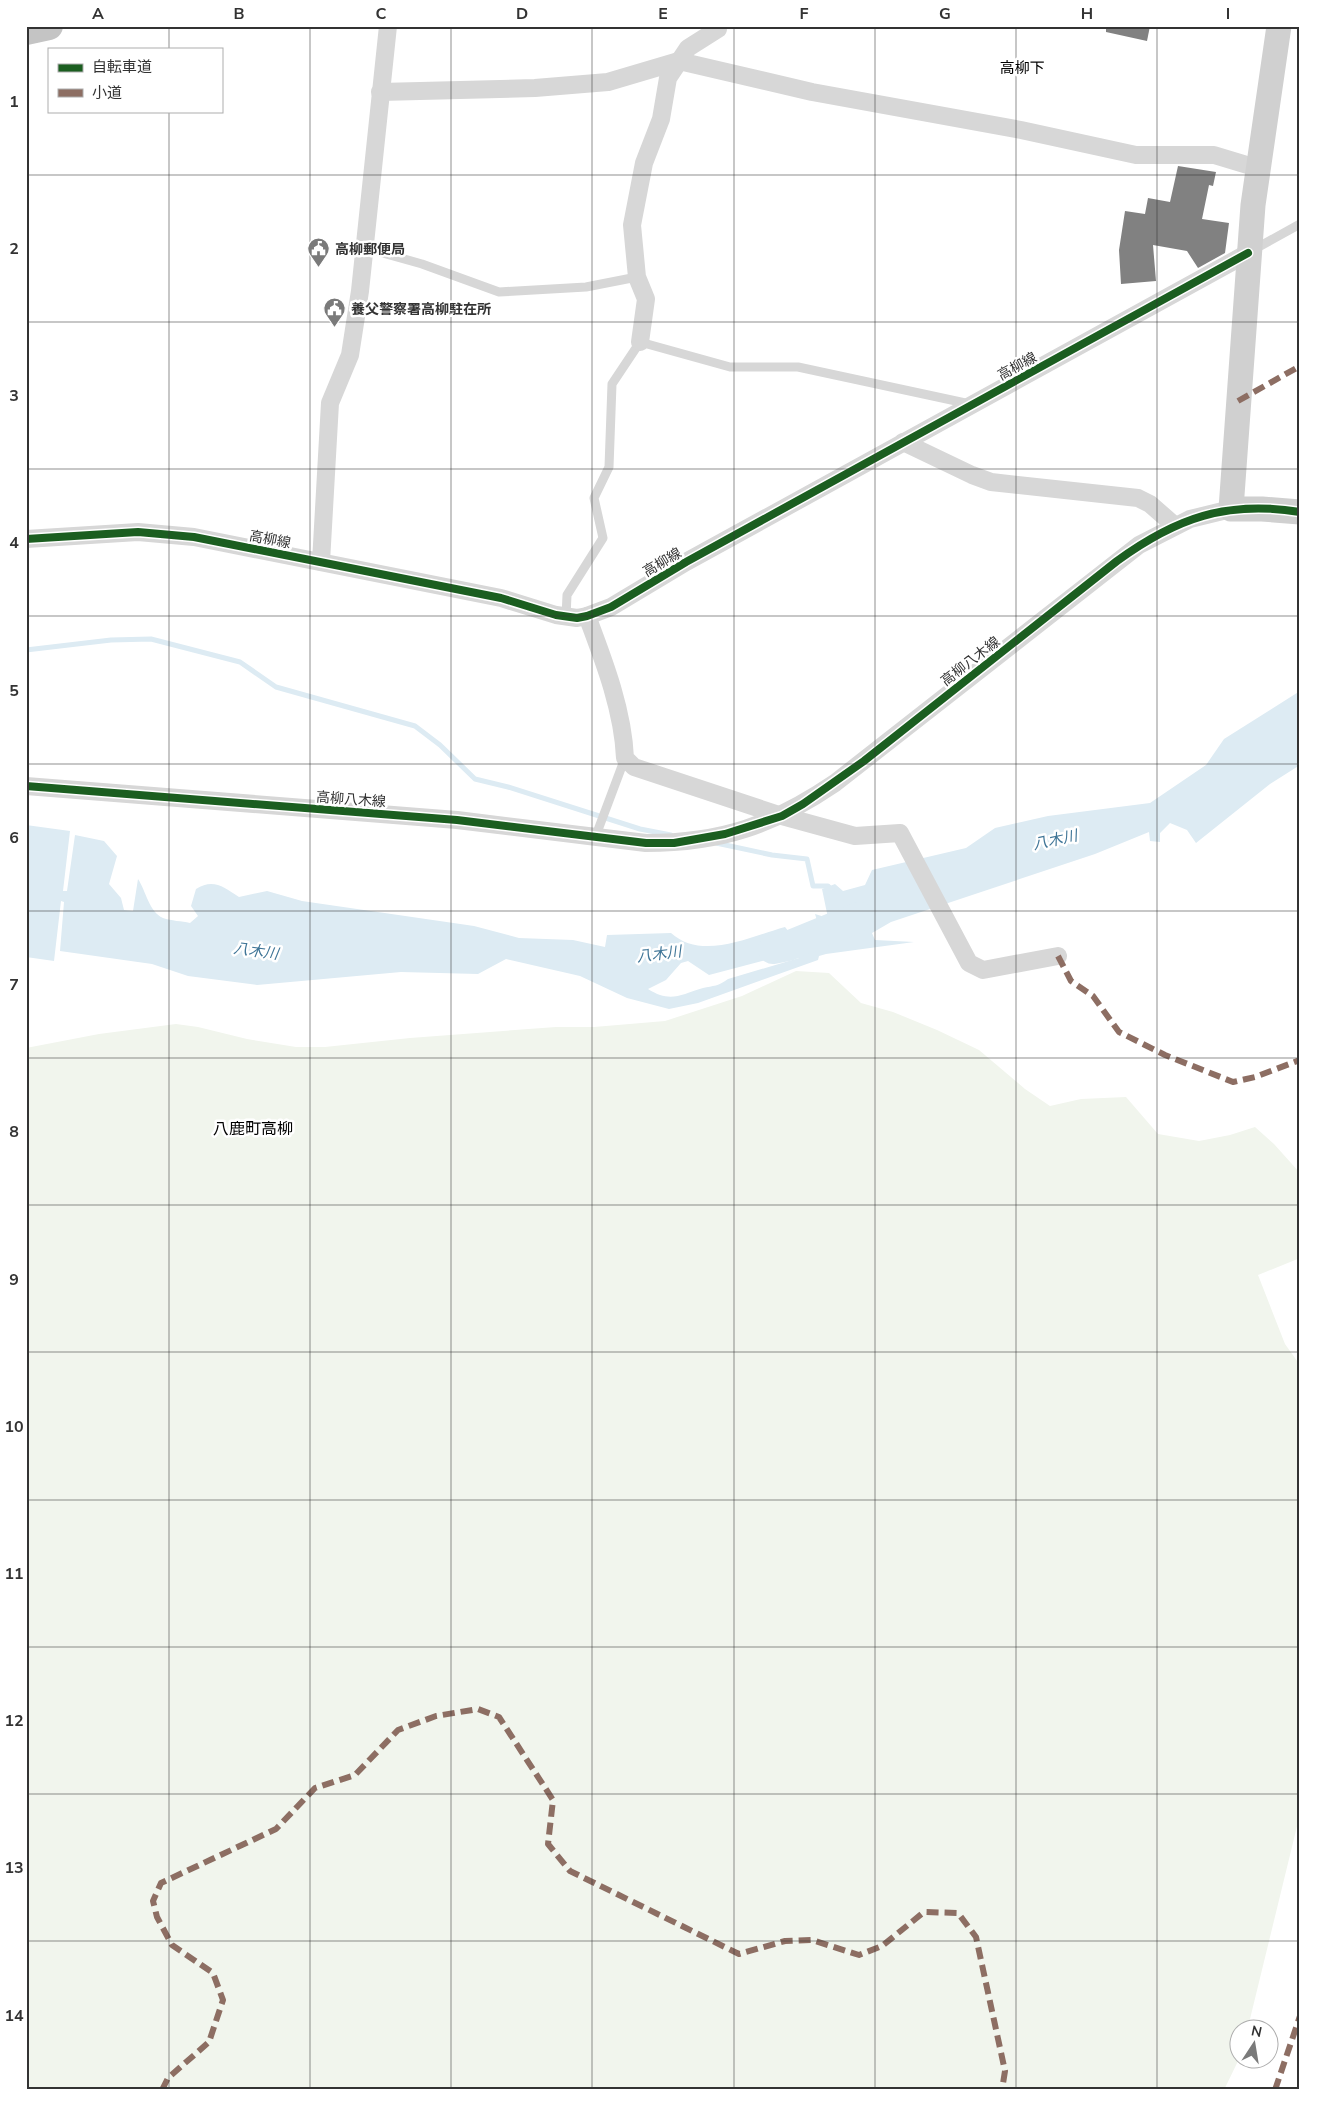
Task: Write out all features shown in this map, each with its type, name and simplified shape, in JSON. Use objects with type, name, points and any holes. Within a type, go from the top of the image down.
[{"type":"highway","points":[[26,31],[49,26]]},
{"type":"street","points":[[321,562],[330,403],[350,355],[365,248],[388,26]]},
{"type":"street","points":[[640,342],[646,299],[637,277],[632,224],[644,163],[661,119],[668,78],[688,48],[718,29],[718,26]]},
{"type":"street","points":[[1279,26],[1257,168],[1248,252],[1231,509],[1300,512]]},
{"type":"street","points":[[380,92],[535,88],[608,82],[679,61],[812,92],[1020,130],[1136,155],[1214,155],[1257,168]]},
{"type":"street","name":"高柳線","points":[[26,539],[90,534],[156,533],[214,540],[501,598],[566,617],[587,616],[624,600],[686,562],[1248,252]]},
{"type":"street","points":[[903,442],[991,482],[1138,498],[1150,504],[1174,525]]},
{"type":"street","name":"高柳八木線","points":[[26,786],[598,830],[674,843],[725,834],[782,816],[835,783],[1139,545],[1174,525],[1210,513],[1231,509]]},
{"type":"street","points":[[587,616],[605,663],[624,742],[625,758],[634,767],[782,816],[855,836],[900,833],[969,963],[983,970],[1058,956]]},
{"type":"lane","points":[[1248,252],[1300,224]]},
{"type":"lane","points":[[365,248],[422,264],[499,292],[586,287],[637,277]]},
{"type":"lane","points":[[566,617],[567,595],[603,538],[594,498],[609,467],[612,384],[640,342],[730,367],[798,367],[973,404]]},
{"type":"lane","points":[[598,830],[625,758]]},
{"type":"shaded area","points":[[796,971],[829,973],[861,1003],[893,1012],[979,1050],[1025,1089],[1050,1106],[1081,1099],[1126,1097],[1158,1134],[1199,1141],[1230,1135],[1255,1127],[1274,1144],[1300,1173],[1300,1258],[1258,1275],[1285,1344],[1300,1365],[1300,1814],[1250,2018],[1228,2018],[1228,2068],[1235,2068],[1224,2090],[26,2090],[26,1048],[99,1034],[176,1024],[296,1047],[325,1047],[410,1038],[665,1021],[742,996]]},
{"type":"water","points":[[1300,691],[1300,765],[1270,784],[1196,843],[1187,830],[1170,823],[1160,833],[1160,842],[1150,841],[1149,832],[1095,854],[891,922],[872,933],[875,940],[914,942],[826,954],[819,956],[818,960],[698,1003],[669,1009],[627,998],[580,976],[506,959],[478,974],[401,972],[257,985],[188,976],[152,964],[60,951],[64,902],[61,901],[54,961],[26,957],[26,825],[70,831],[63,891],[67,891],[75,835],[104,841],[117,856],[109,884],[121,898],[124,910],[133,911],[138,879],[148,901],[158,915],[163,918],[190,923],[198,916],[191,906],[196,889],[213,884],[223,887],[239,897],[267,891],[302,901],[474,926],[519,938],[573,940],[605,947],[607,935],[671,933],[683,941],[711,946],[741,941],[785,927],[789,932],[802,927],[806,934],[812,935],[817,949],[825,946],[815,914],[828,918],[822,889],[835,884],[843,891],[865,885],[872,870],[966,848],[995,828],[1048,816],[1150,803],[1206,765],[1224,739]],"holes":[[[796,952],[799,958],[681,995],[663,996],[648,989],[666,980],[681,963],[688,961],[709,975]]]},
{"type":"building","points":[[1106,26],[1150,26],[1147,41],[1106,32]]},
{"type":"building","points":[[1178,166],[1216,172],[1213,186],[1209,185],[1202,219],[1229,223],[1225,253],[1198,268],[1187,251],[1153,245],[1156,281],[1121,284],[1119,250],[1125,211],[1145,214],[1148,198],[1170,202]]},
{"type":"waterway","points":[[26,650],[111,640],[151,639],[240,662],[276,687],[415,726],[440,745],[475,779],[508,787],[640,829],[671,835]]},
{"type":"waterway","points":[[716,843],[772,855],[807,859],[813,886],[828,886],[832,890]]},
{"type":"waterway","name":"八木川","points":[[773,949],[788,946],[859,917]]},
{"type":"marked path","points":[[1238,401],[1300,366]]},
{"type":"marked path","points":[[1058,956],[1071,981],[1093,996],[1119,1032],[1165,1055],[1233,1082],[1255,1077],[1300,1060]]},
{"type":"marked path","points":[[162,2090],[168,2078],[209,2042],[223,2000],[213,1973],[172,1945],[157,1917],[153,1901],[161,1883],[276,1829],[315,1788],[355,1775],[398,1730],[436,1716],[478,1709],[499,1717],[553,1800],[548,1844],[570,1871],[739,1954],[785,1941],[812,1940],[859,1955],[882,1946],[924,1912],[958,1913],[976,1937],[1005,2071],[1002,2090]]},
{"type":"marked path","points":[[1275,2090],[1300,2016]]},
{"type":"cycle path","points":[[26,539],[138,532],[194,537],[501,598],[556,615],[577,618],[587,616],[611,607],[686,562],[1248,253]]},
{"type":"cycle path","points":[[26,786],[457,820],[646,843],[674,843],[725,834],[782,816],[803,804],[864,761],[1117,561],[1160,534],[1182,523],[1226,511],[1274,509],[1300,512]]},
{"type":"place","name":"高柳郵便局","points":[[319,268]]},
{"type":"place","name":"養父警察署高柳駐在所","points":[[335,328]]},
{"type":"district","name":"高柳下","points":[[1022,68]]},
{"type":"district","name":"八鹿町高柳","points":[[253,1128]]}]
